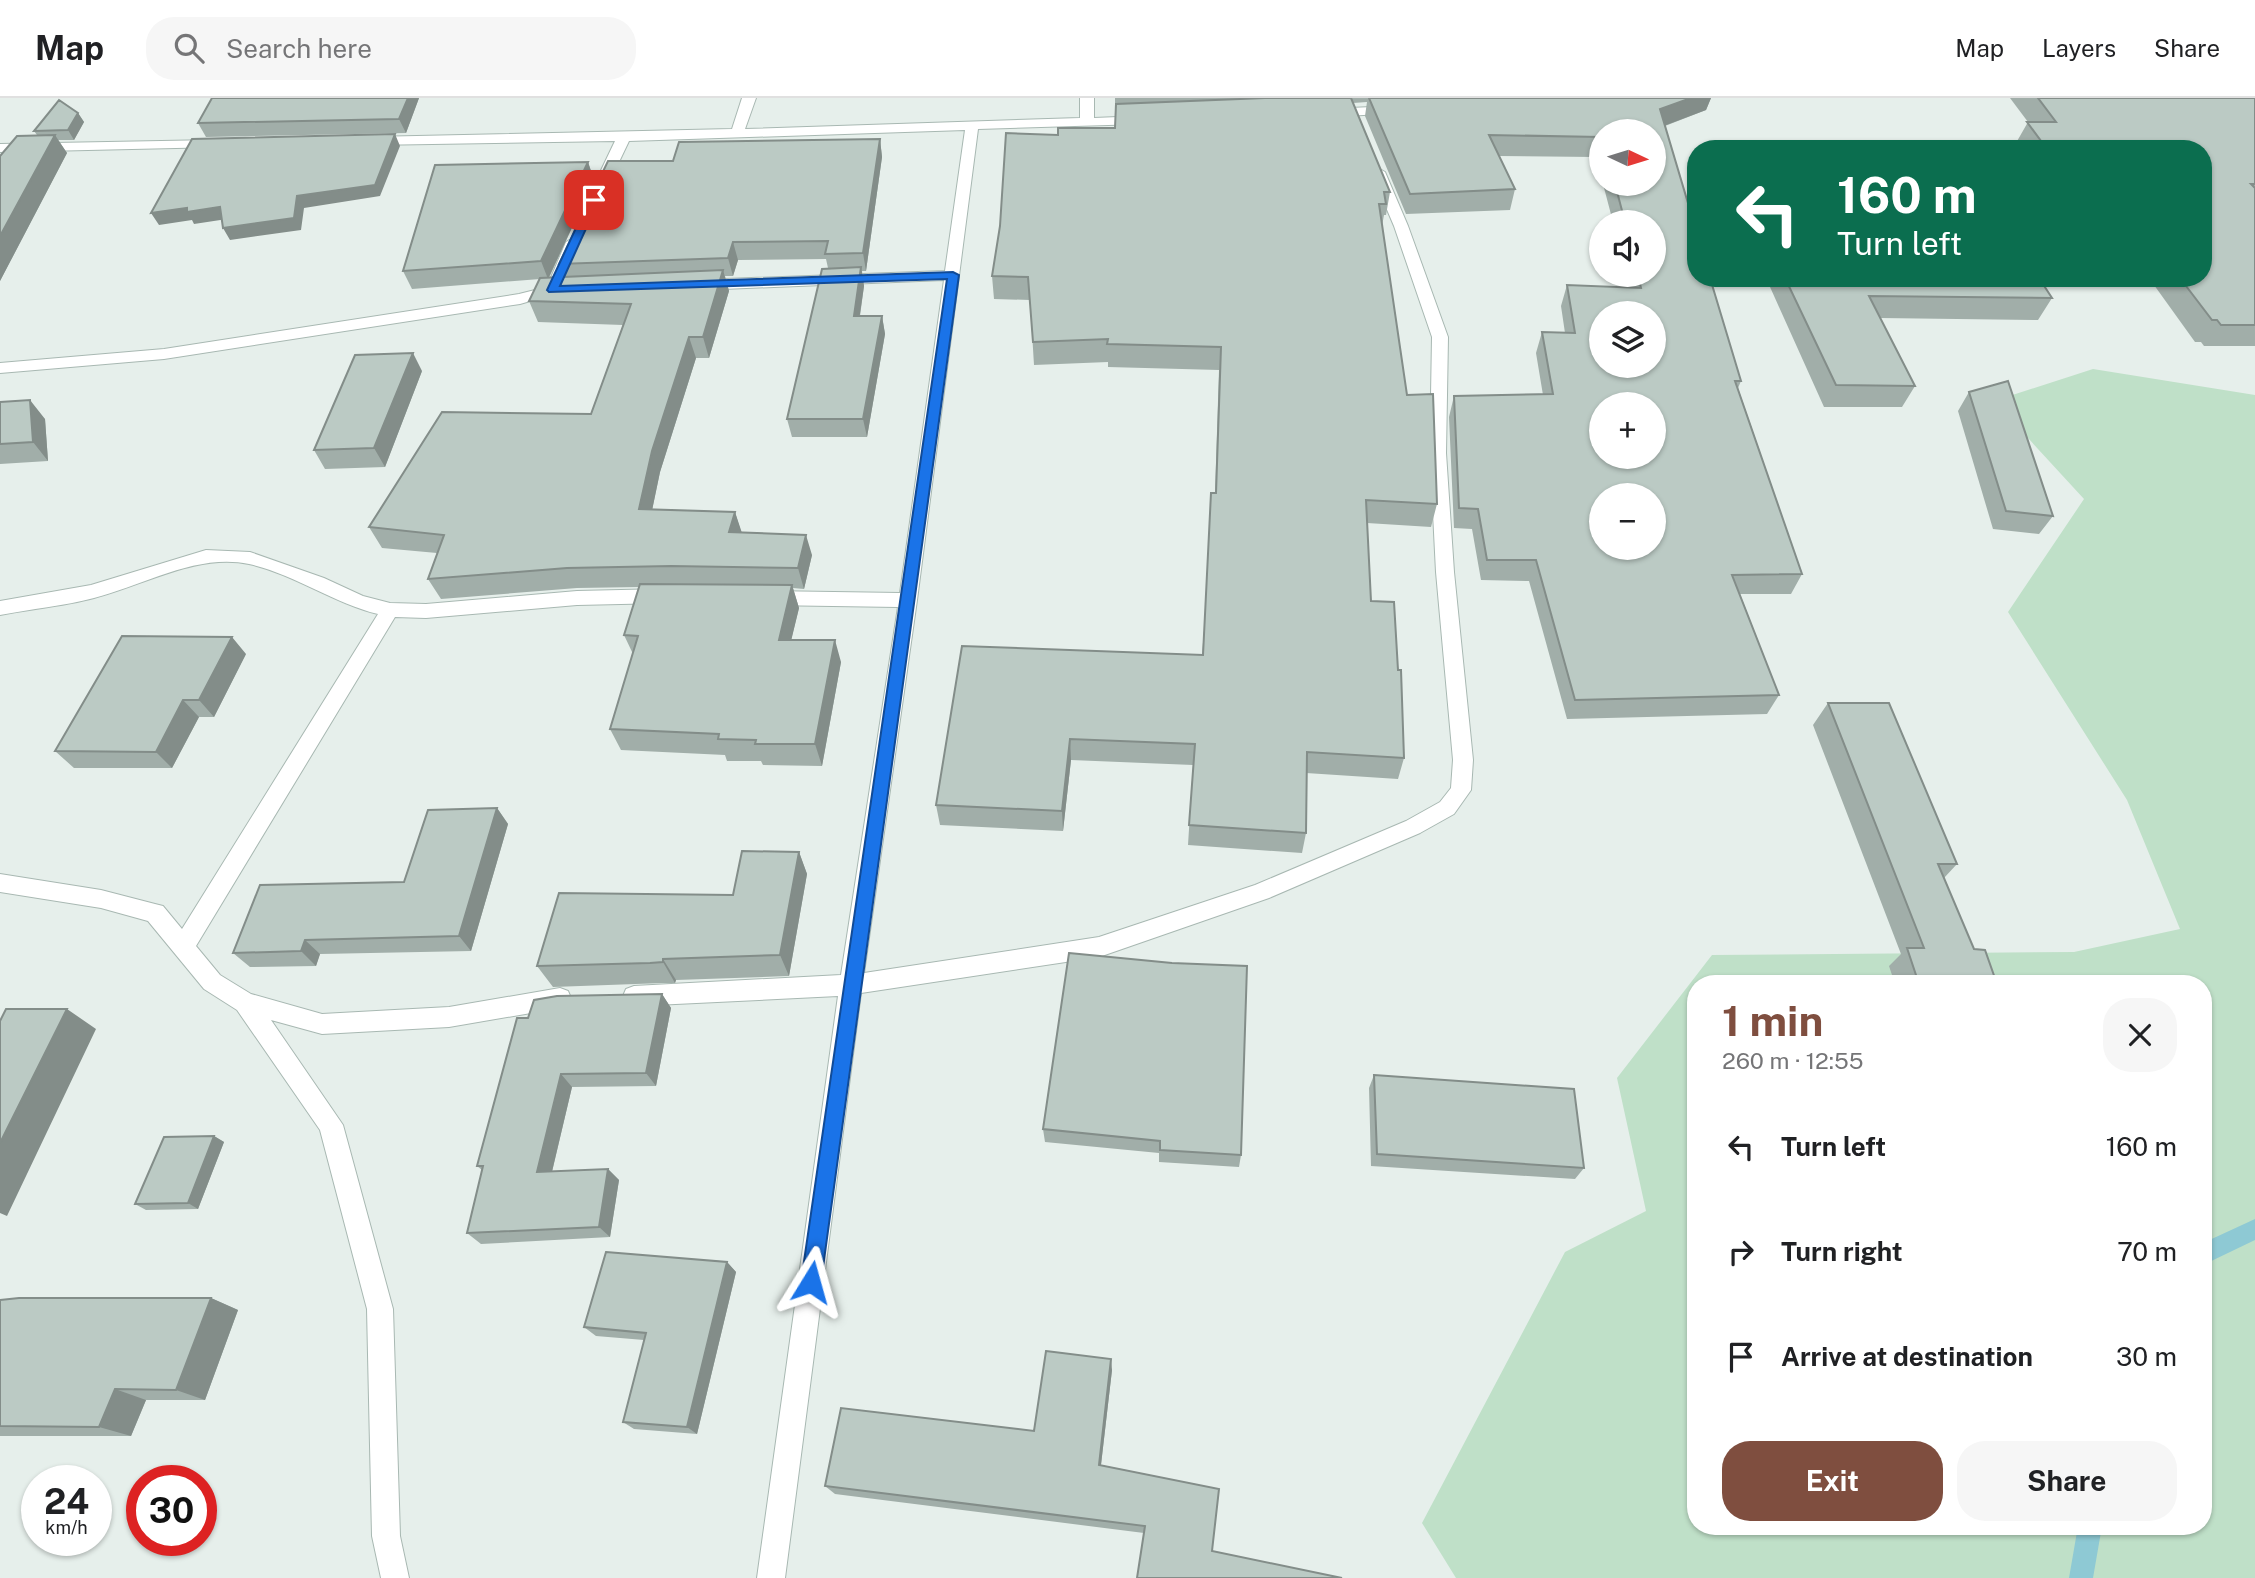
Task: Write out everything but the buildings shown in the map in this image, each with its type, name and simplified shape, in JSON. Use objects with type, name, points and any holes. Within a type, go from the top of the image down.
[{"type":"street","points":[[737,133],[749,98]]},
{"type":"street","points":[[1087,98],[1087,122]]},
{"type":"street","points":[[1313,113],[1356,118],[1406,109]]},
{"type":"street","points":[[350,142],[1153,119]]},
{"type":"street","points":[[771,1578],[972,126]]},
{"type":"street","points":[[596,194],[624,136]]},
{"type":"street","points":[[0,148],[225,144]]},
{"type":"street","points":[[609,996],[663,996],[851,985],[1099,947],[1261,892],[1413,828],[1447,808],[1461,790],[1463,760],[1445,572],[1438,453],[1440,337],[1401,226],[1369,150]]},
{"type":"street","points":[[0,369],[164,354],[520,299],[560,290],[580,229]]},
{"type":"street","points":[[677,285],[953,275]]},
{"type":"street","points":[[0,608],[92,592],[206,556],[250,558],[318,583],[358,602],[390,610],[426,611],[577,598],[679,596]]},
{"type":"street","points":[[746,597],[908,600]]},
{"type":"street","points":[[183,947],[390,610]]},
{"type":"street","points":[[0,883],[101,899],[155,913],[212,982],[245,1003],[322,1024],[449,1017],[582,996]]},
{"type":"street","points":[[245,1003],[331,1125],[380,1309],[386,1536],[395,1578]]},
{"type":"green space","points":[[2093,369],[2255,395],[2255,1578],[1456,1578],[1422,1523],[1565,1252],[1646,1211],[1617,1078],[1687,987],[1687,1535],[2212,1535],[2212,975],[1697,975],[1712,955],[2074,952],[2180,929],[2127,800],[2008,612],[2084,499],[1994,401]]},
{"type":"waterway","points":[[2212,1250],[2255,1229]]},
{"type":"waterway","points":[[2081,1578],[2088,1535]]},
{"type":"route","points":[[594,200],[553,290],[953,275],[811,1282]]}]
